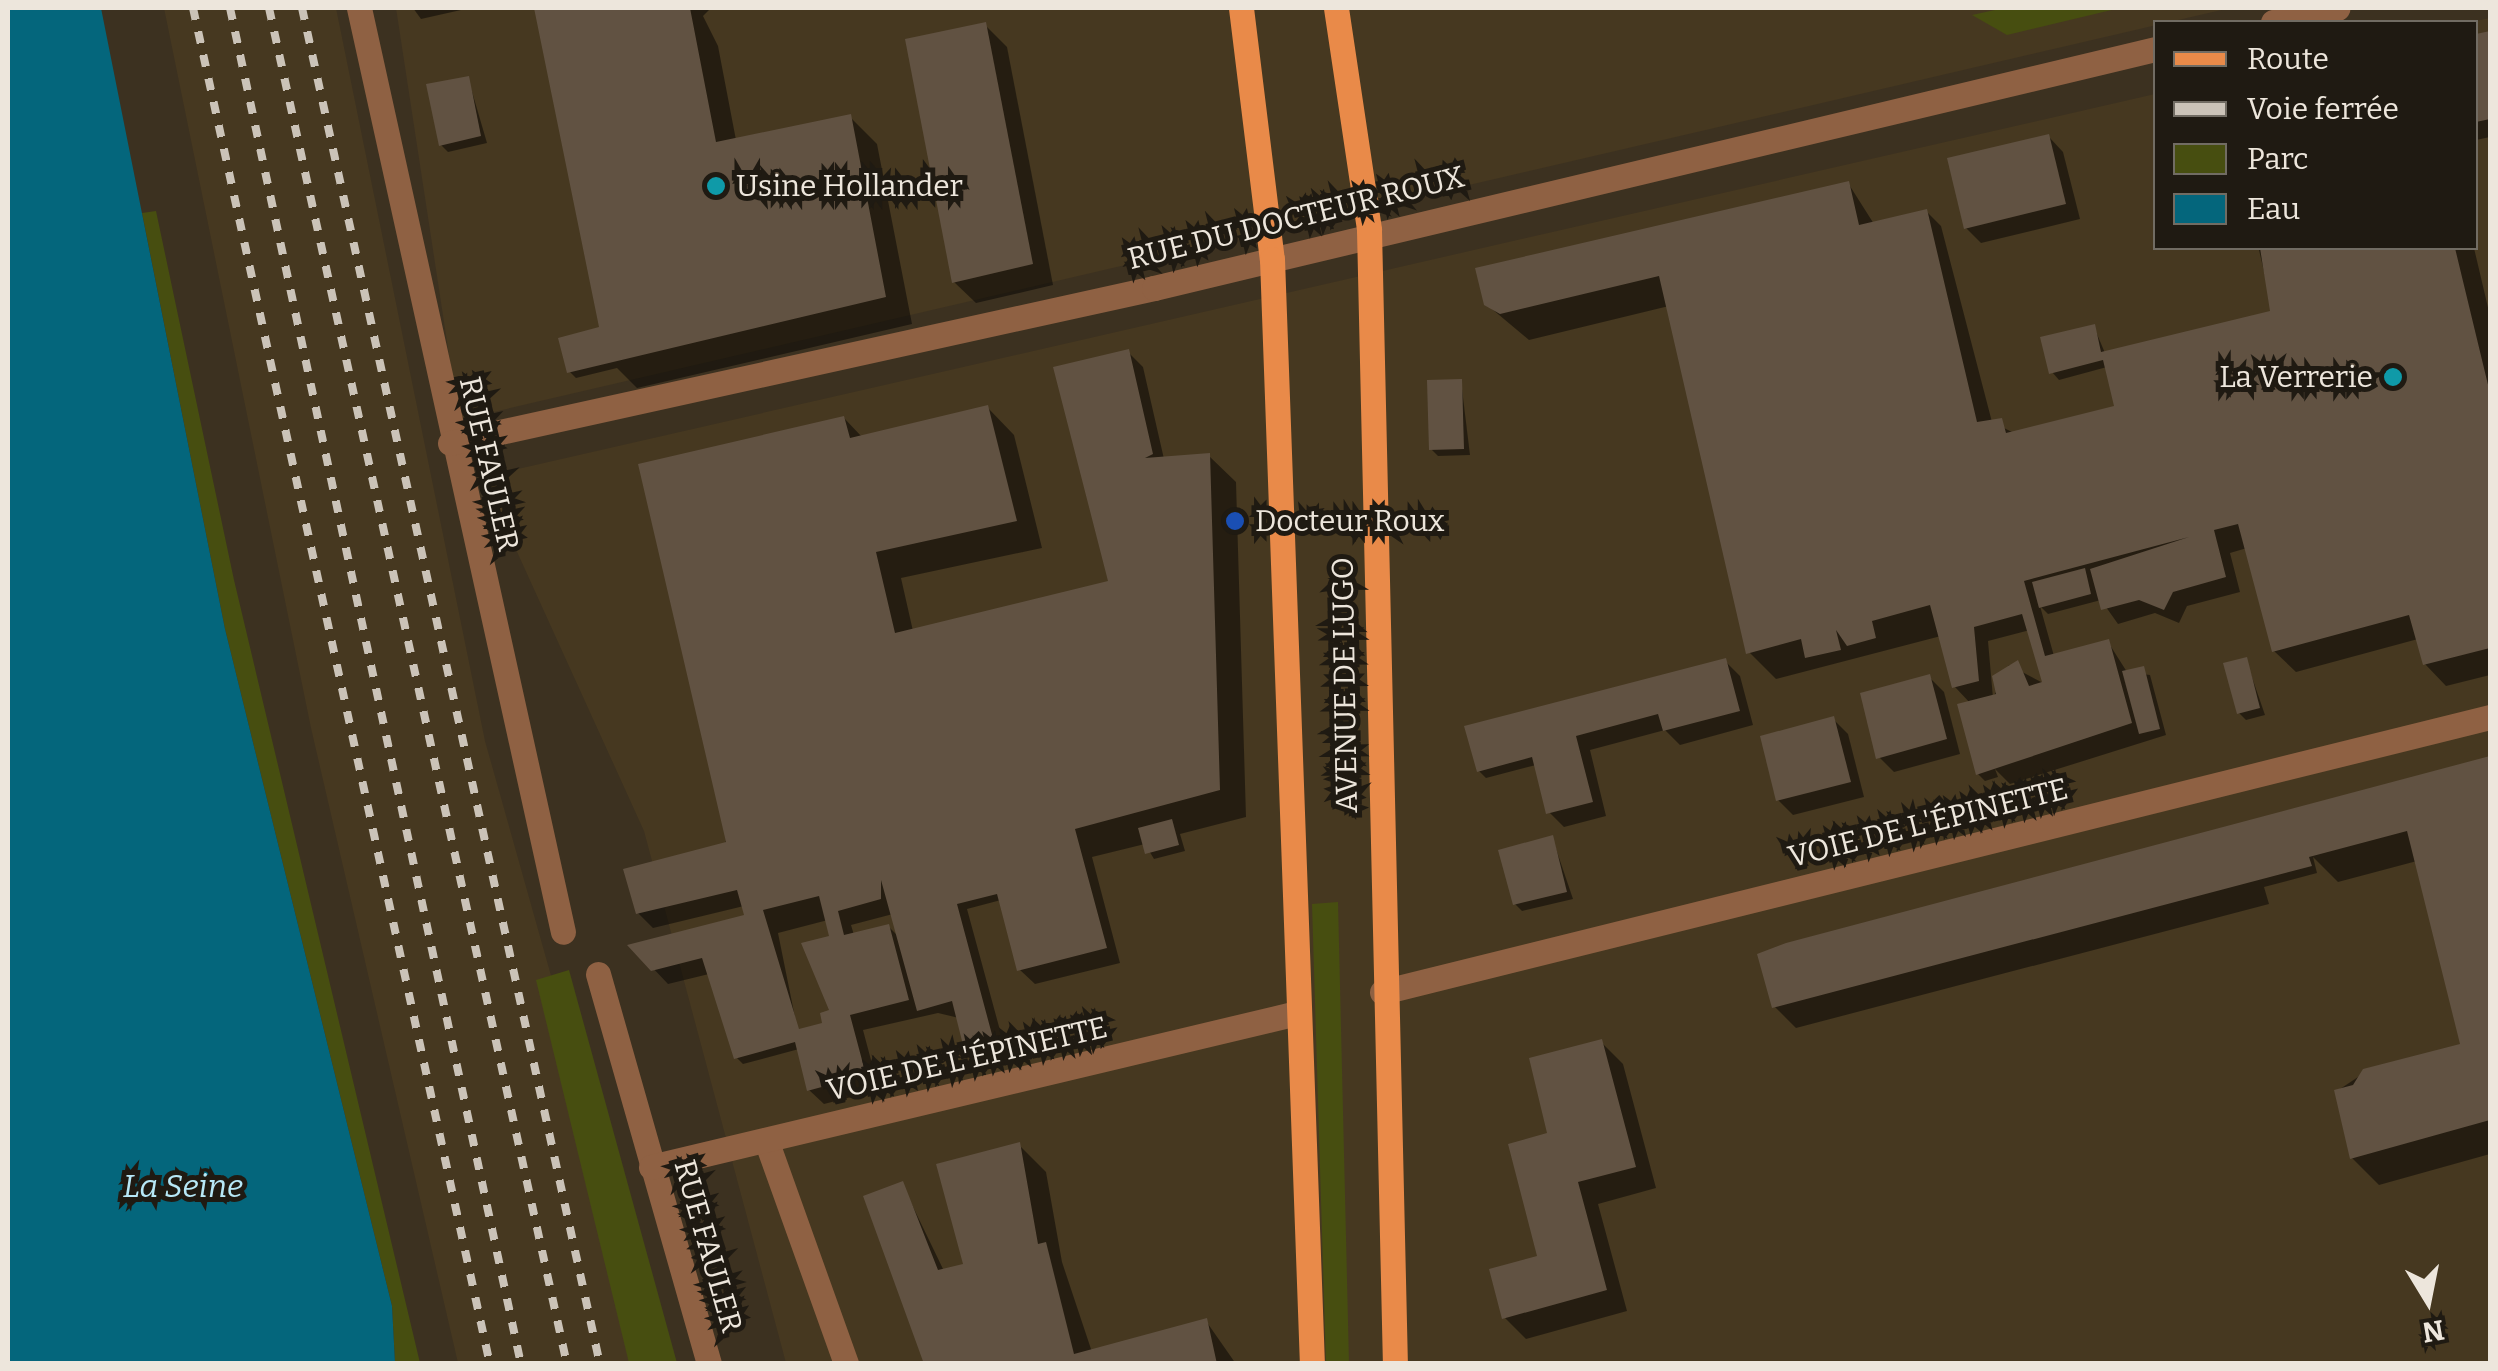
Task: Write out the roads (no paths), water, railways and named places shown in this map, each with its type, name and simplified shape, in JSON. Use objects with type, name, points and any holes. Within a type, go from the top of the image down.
[{"type":"main road","name":"AVENUE DE LUGO","points":[[1240,8],[1272,260],[1312,1364]]},
{"type":"main road","name":"AVENUE DE LUGO","points":[[1336,8],[1369,230],[1382,992],[1396,1364]]},
{"type":"street","name":"RUE FAULER","points":[[359,8],[450,443],[564,932]]},
{"type":"street","points":[[2282,20],[2338,8]]},
{"type":"street","name":"RUE DU DOCTEUR ROUX","points":[[450,443],[1272,260],[1369,230],[2153,51]]},
{"type":"street","name":"VOIE DE L'ÉPINETTE","points":[[1382,992],[2490,717]]},
{"type":"street","name":"RUE FAULER","points":[[598,974],[709,1364]]},
{"type":"street","name":"VOIE DE L'ÉPINETTE","points":[[651,1167],[1297,1013]]},
{"type":"street","points":[[766,1140],[846,1364]]},
{"type":"water","name":"La Seine","points":[[8,8],[101,8],[225,629],[392,1306],[395,1363],[8,1363]]},
{"type":"railway","points":[[193,8],[490,1364]]},
{"type":"railway","points":[[230,8],[521,1364]]},
{"type":"railway","points":[[269,8],[567,1364]]},
{"type":"railway","points":[[302,8],[600,1364]]},
{"type":"place","name":"Usine Hollander","points":[[716,186]]},
{"type":"place","name":"La Verrerie","points":[[2393,377]]},
{"type":"place","name":"Docteur Roux","points":[[1235,521]]}]
